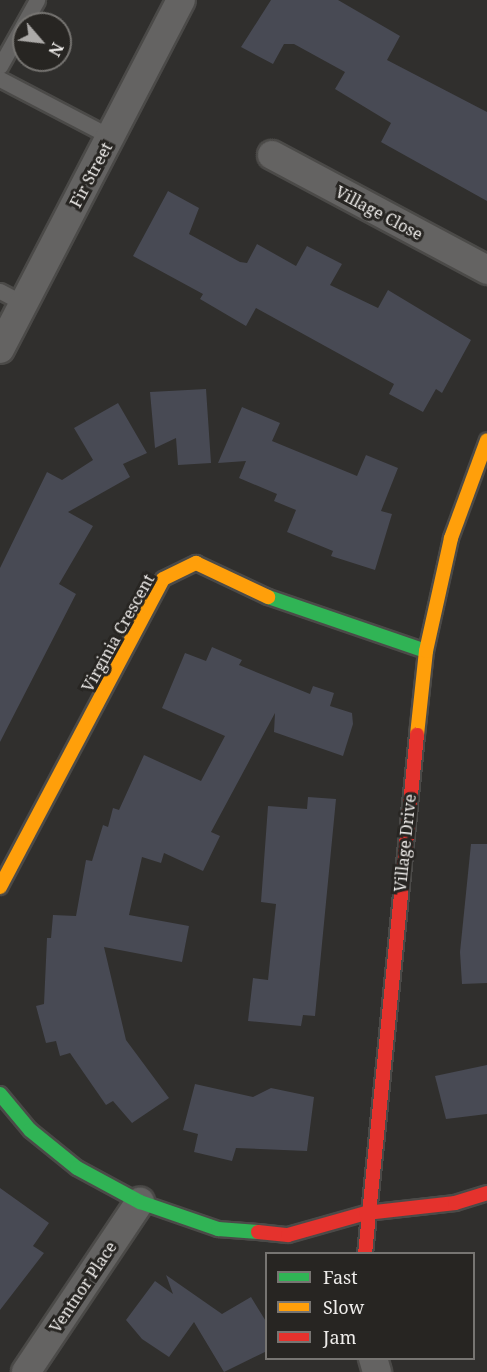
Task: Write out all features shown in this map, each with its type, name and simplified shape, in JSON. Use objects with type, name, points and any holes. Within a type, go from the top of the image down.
[{"type":"street","name":"Fir Street","points":[[0,349],[12,298],[111,137],[181,0]]},
{"type":"street","name":"Village Close","points":[[272,155],[487,270]]},
{"type":"street","name":"Village Drive","points":[[365,1252],[366,1213],[426,651],[451,538],[484,454]]},
{"type":"street","name":"Virginia Crescent","points":[[0,887],[163,579],[196,563],[231,584],[426,651]]},
{"type":"street","points":[[0,1094],[30,1130],[77,1168],[140,1202],[219,1229],[288,1235],[366,1213],[455,1203],[487,1193]]},
{"type":"street","name":"Ventnor Place","points":[[26,1372],[140,1202]]},
{"type":"lane","points":[[0,66],[37,0]]},
{"type":"lane","points":[[0,79],[111,137]]},
{"type":"building","points":[[271,0],[338,0],[400,36],[387,60],[487,112],[487,201],[381,142],[391,123],[335,89],[345,72],[294,44],[284,44],[273,64],[241,47]]},
{"type":"building","points":[[168,191],[199,208],[189,234],[240,262],[247,263],[257,244],[296,266],[307,246],[342,264],[330,285],[378,308],[388,290],[471,340],[442,393],[436,389],[423,412],[389,394],[394,384],[256,308],[246,326],[200,299],[203,294],[133,256]]},
{"type":"building","points":[[206,389],[211,463],[178,465],[176,438],[155,448],[150,392]]},
{"type":"building","points":[[118,403],[147,453],[123,464],[130,477],[68,512],[93,526],[59,584],[76,594],[0,742],[0,568],[47,472],[62,480],[93,460],[74,428]]},
{"type":"building","points":[[242,407],[280,423],[272,441],[357,476],[366,455],[398,468],[381,511],[392,514],[375,570],[331,556],[333,551],[287,532],[296,510],[274,501],[277,494],[239,478],[246,461],[218,463]]},
{"type":"building","points":[[212,647],[242,660],[239,665],[310,694],[313,686],[334,693],[330,706],[352,713],[353,724],[343,756],[274,732],[275,713],[211,832],[220,836],[203,871],[164,853],[161,863],[142,857],[129,915],[189,926],[182,962],[104,947],[126,1040],[169,1098],[132,1123],[113,1101],[106,1105],[70,1053],[60,1056],[56,1041],[46,1043],[36,1006],[44,1004],[47,938],[51,938],[53,915],[76,916],[86,860],[92,861],[103,825],[108,827],[113,808],[119,810],[144,755],[201,781],[225,736],[162,708],[185,653],[206,661]]},
{"type":"building","points":[[308,797],[336,799],[315,1016],[303,1015],[301,1026],[248,1021],[253,978],[268,980],[276,904],[261,902],[268,806],[307,809]]},
{"type":"building","points":[[471,844],[487,844],[487,983],[462,984],[460,952]]},
{"type":"building","points":[[487,1065],[487,1114],[446,1119],[435,1076]]},
{"type":"building","points":[[195,1084],[253,1097],[271,1088],[314,1097],[307,1151],[236,1148],[232,1161],[194,1152],[198,1134],[183,1130]]},
{"type":"building","points":[[0,1188],[49,1223],[33,1246],[44,1253],[0,1310]]},
{"type":"building","points":[[166,1275],[222,1314],[251,1297],[265,1320],[265,1352],[224,1372],[194,1322],[169,1357],[142,1339],[126,1320],[155,1281],[173,1294]]},
{"type":"traffic: fast","points":[[268,597],[426,651]]},
{"type":"traffic: fast","points":[[0,1094],[30,1130],[77,1168],[140,1202],[218,1229],[258,1232]]},
{"type":"traffic: slow","points":[[417,735],[426,651],[451,538],[487,440]]},
{"type":"traffic: slow","points":[[0,887],[163,579],[196,563],[268,597]]},
{"type":"traffic: jam","points":[[365,1252],[417,735]]},
{"type":"traffic: jam","points":[[258,1232],[288,1235],[366,1213],[455,1203],[487,1193]]}]
